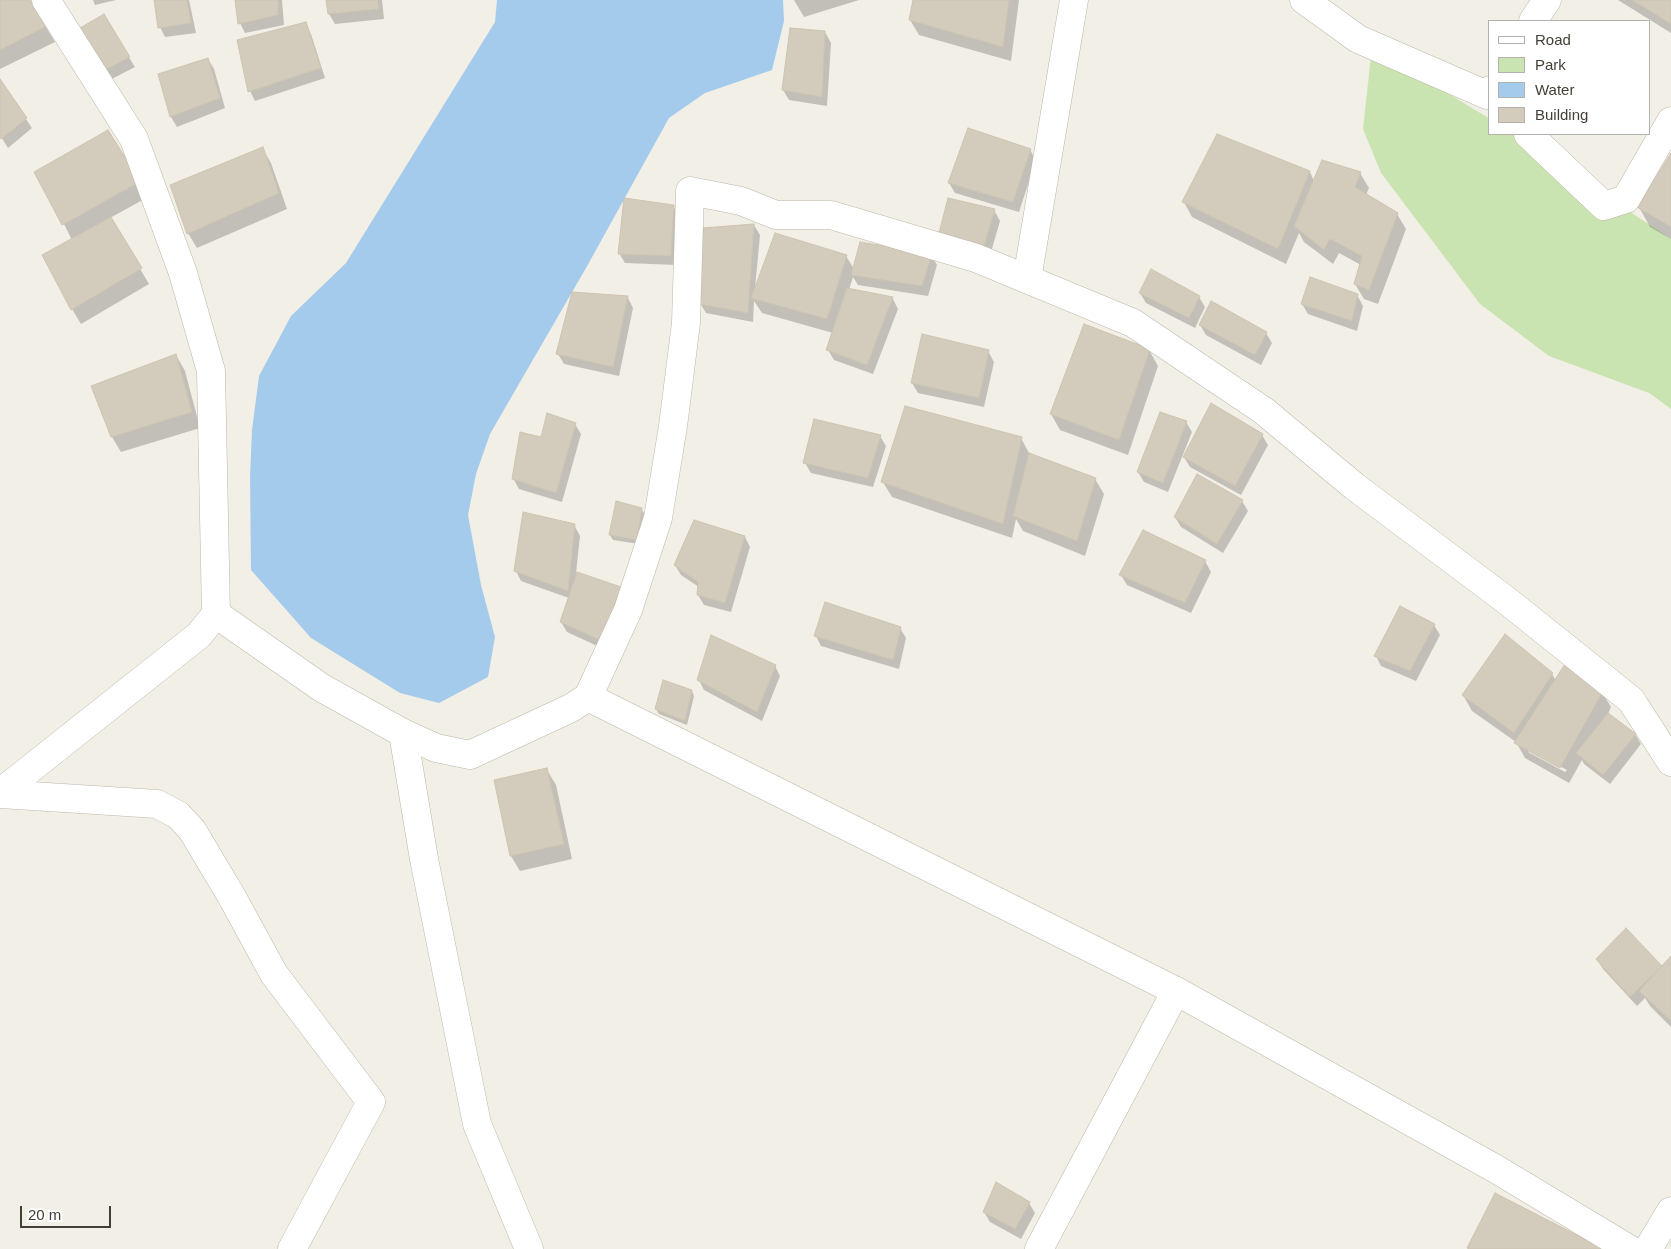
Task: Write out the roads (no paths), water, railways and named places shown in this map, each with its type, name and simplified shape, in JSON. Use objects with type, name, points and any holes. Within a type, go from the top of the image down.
[{"type":"street","points":[[0,794],[199,635],[216,614],[211,371],[183,273],[134,139],[46,0]]},
{"type":"street","points":[[1027,279],[1074,0]]},
{"type":"street","points":[[1304,0],[1358,39],[1488,94]]},
{"type":"street","points":[[1534,20],[1546,0]]},
{"type":"street","points":[[1529,135],[1604,206],[1626,199],[1671,121]]},
{"type":"street","points":[[216,614],[322,688],[403,733],[436,748],[470,755],[571,708],[588,697],[628,610],[658,518],[673,426],[686,323],[690,190],[741,201],[776,215],[832,215],[976,258],[1133,323],[1264,411],[1354,486],[1506,600],[1632,700],[1671,762]]},
{"type":"street","points":[[588,697],[1176,991],[1496,1169],[1629,1249]]},
{"type":"street","points":[[403,733],[424,859],[477,1124],[529,1249]]},
{"type":"street","points":[[0,794],[157,804],[178,816],[192,830],[232,897],[274,974],[371,1102],[292,1249]]},
{"type":"street","points":[[1039,1249],[1176,991]]},
{"type":"street","points":[[1648,1249],[1671,1211]]},
{"type":"water","points":[[497,0],[783,0],[784,21],[772,70],[705,93],[669,118],[586,268],[490,434],[476,474],[468,515],[481,585],[495,637],[488,677],[439,703],[400,693],[311,638],[251,570],[250,477],[252,430],[259,376],[291,316],[346,263],[495,22]]}]
